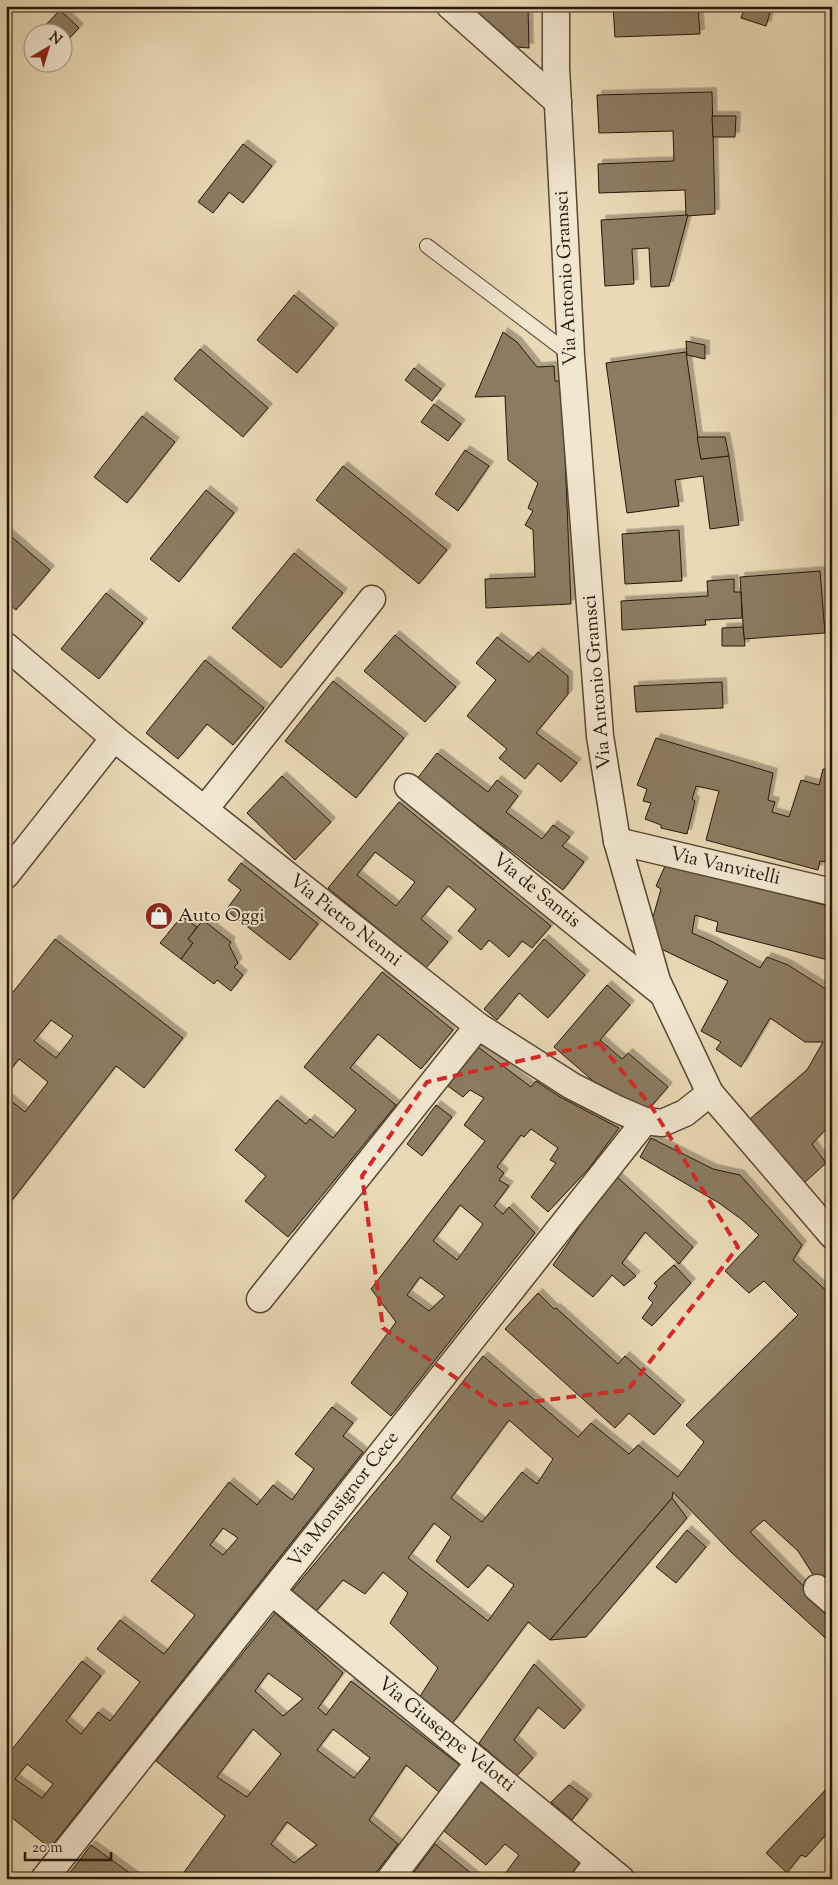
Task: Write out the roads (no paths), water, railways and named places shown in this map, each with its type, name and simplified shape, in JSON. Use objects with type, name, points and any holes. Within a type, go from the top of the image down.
[{"type":"street","points":[[450,6],[558,102]]},
{"type":"street","name":"Via Antonio Gramsci","points":[[556,6],[556,67],[571,356],[600,736],[617,841],[657,981],[710,1092],[832,1235]]},
{"type":"street","points":[[205,809],[372,599]]},
{"type":"street","name":"Via Pietro Nenni","points":[[6,646],[114,738],[478,1026],[572,1086],[645,1121],[662,1123],[685,1113],[710,1092]]},
{"type":"street","points":[[6,875],[114,738]]},
{"type":"street","name":"Via de Santis","points":[[408,787],[663,994]]},
{"type":"street","name":"Via Vanvitelli","points":[[617,841],[832,892]]},
{"type":"street","points":[[260,1299],[478,1026]]},
{"type":"street","name":"Via Monsignor Cece","points":[[44,1879],[645,1121]]},
{"type":"street","name":"Via Giuseppe Velotti","points":[[272,1592],[479,1762],[592,1870],[621,1879]]},
{"type":"street","points":[[390,1879],[479,1762]]},
{"type":"lane","points":[[427,246],[571,356]]},
{"type":"place","name":"Auto Oggi","points":[[159,916]]}]
